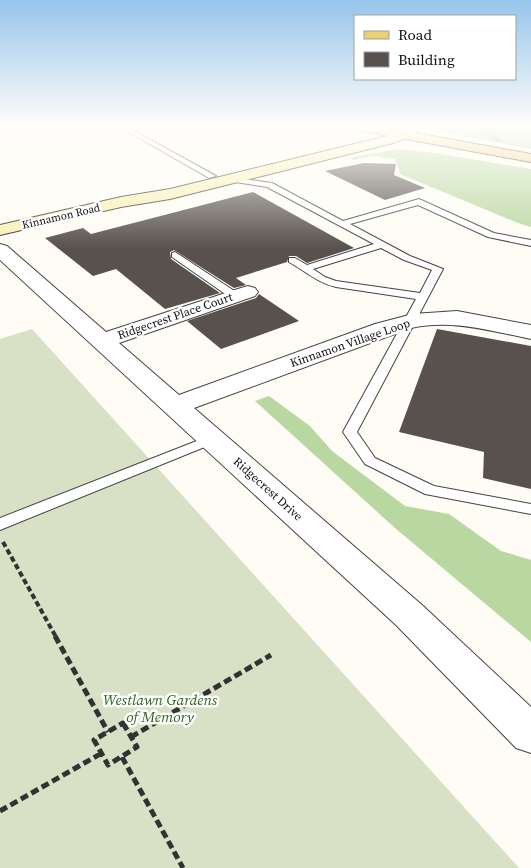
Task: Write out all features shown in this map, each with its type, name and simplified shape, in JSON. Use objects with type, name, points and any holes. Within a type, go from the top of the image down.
[{"type":"main road","name":"Kinnamon Road","points":[[121,202],[161,188],[247,168]]},
{"type":"main road","name":"Kinnamon Road","points":[[0,230],[232,179],[276,178],[307,168]]},
{"type":"street","name":"Ridgecrest Drive","points":[[0,250],[409,615],[531,734]]},
{"type":"street","name":"Ridgecrest Place Court","points":[[102,341],[242,294]]},
{"type":"street","name":"Kinnamon Village Loop","points":[[174,406],[383,329],[408,322],[434,318],[456,319],[531,332]]},
{"type":"lane","points":[[197,168],[212,176]]},
{"type":"lane","points":[[276,178],[342,224],[407,258],[438,270],[408,322],[350,432],[370,461],[430,490],[531,509]]},
{"type":"lane","points":[[342,224],[419,202],[491,235],[531,243]]},
{"type":"lane","points":[[306,268],[382,245]]},
{"type":"lane","points":[[175,255],[242,294]]},
{"type":"lane","points":[[292,260],[306,268],[318,279],[339,286],[368,288],[423,297]]},
{"type":"lane","points":[[0,524],[212,439]]},
{"type":"path","points":[[0,536],[108,732]]},
{"type":"path","points":[[131,737],[271,655]]},
{"type":"path","points":[[123,723],[138,747],[108,765],[94,740],[108,732],[123,723]]},
{"type":"path","points":[[0,811],[102,753]]},
{"type":"path","points":[[122,757],[183,868]]},
{"type":"green space","points":[[398,168],[531,169],[531,227],[518,223],[400,174]]},
{"type":"green space","name":"Westlawn Gardens of Memory","points":[[32,329],[519,868],[0,868],[0,339]]},
{"type":"green space","points":[[269,396],[310,426],[332,451],[405,506],[449,514],[501,551],[531,560],[531,642],[395,528],[255,401]]},
{"type":"building","points":[[342,168],[395,168],[394,175],[425,188],[385,200],[325,171]]},
{"type":"building","points":[[253,192],[354,248],[307,263],[296,256],[289,256],[287,262],[236,278],[246,285],[234,288],[174,250],[170,252],[171,259],[220,293],[165,309],[116,269],[93,276],[45,238],[83,228],[91,234]]},
{"type":"building","points":[[259,294],[299,321],[221,349],[187,321],[256,298]]},
{"type":"building","points":[[437,329],[531,346],[531,489],[483,478],[484,452],[399,432]]}]
